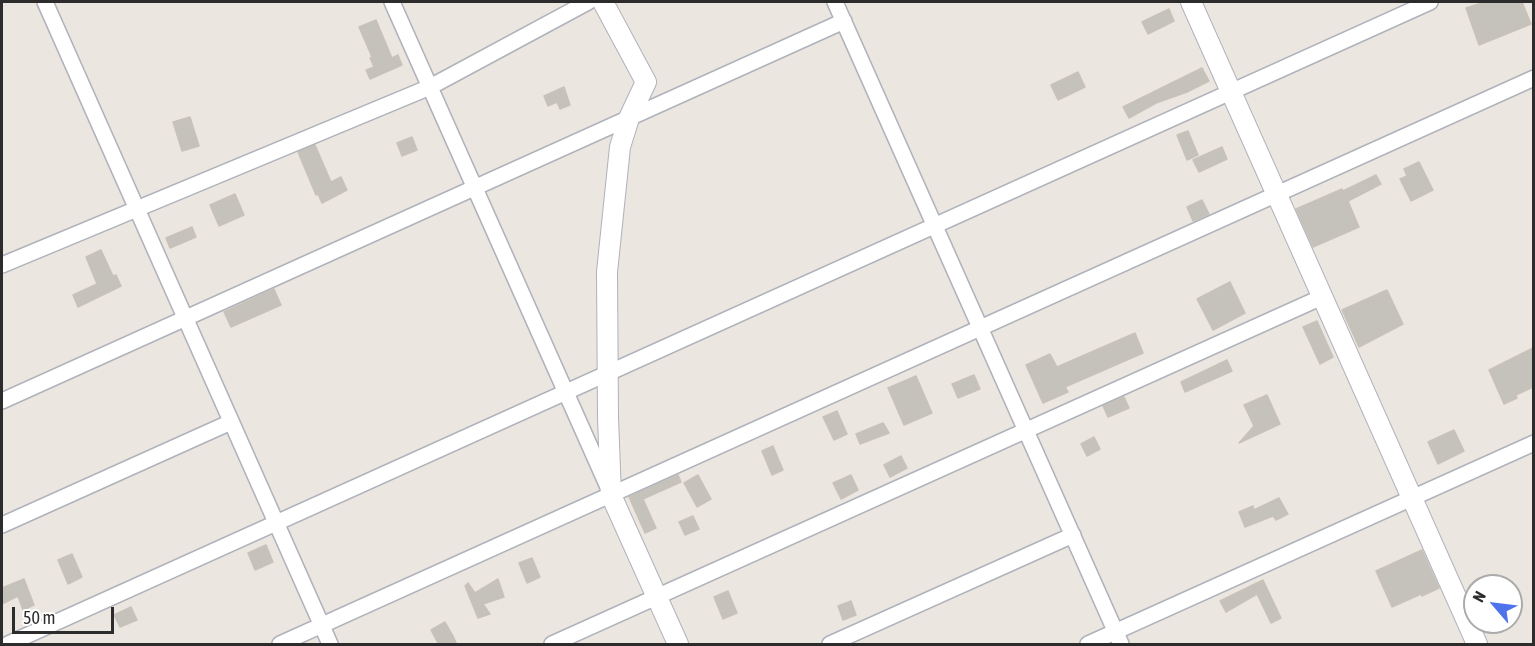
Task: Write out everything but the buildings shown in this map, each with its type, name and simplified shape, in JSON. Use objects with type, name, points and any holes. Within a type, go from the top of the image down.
[{"type":"street","points":[[45,2],[330,645]]},
{"type":"street","points":[[392,2],[678,645]]},
{"type":"street","points":[[2,264],[430,87],[588,2]]},
{"type":"street","points":[[603,2],[646,82],[629,118],[620,147],[607,272],[611,495]]},
{"type":"street","points":[[835,2],[1118,638]]},
{"type":"street","points":[[1191,2],[1477,645]]},
{"type":"street","points":[[8,645],[1430,2]]},
{"type":"street","points":[[2,401],[844,21]]},
{"type":"street","points":[[280,645],[1533,78]]},
{"type":"street","points":[[552,645],[1322,297]]},
{"type":"street","points":[[2,525],[231,422]]},
{"type":"street","points":[[1088,645],[1118,638],[1533,443]]},
{"type":"street","points":[[830,645],[1073,535]]}]
